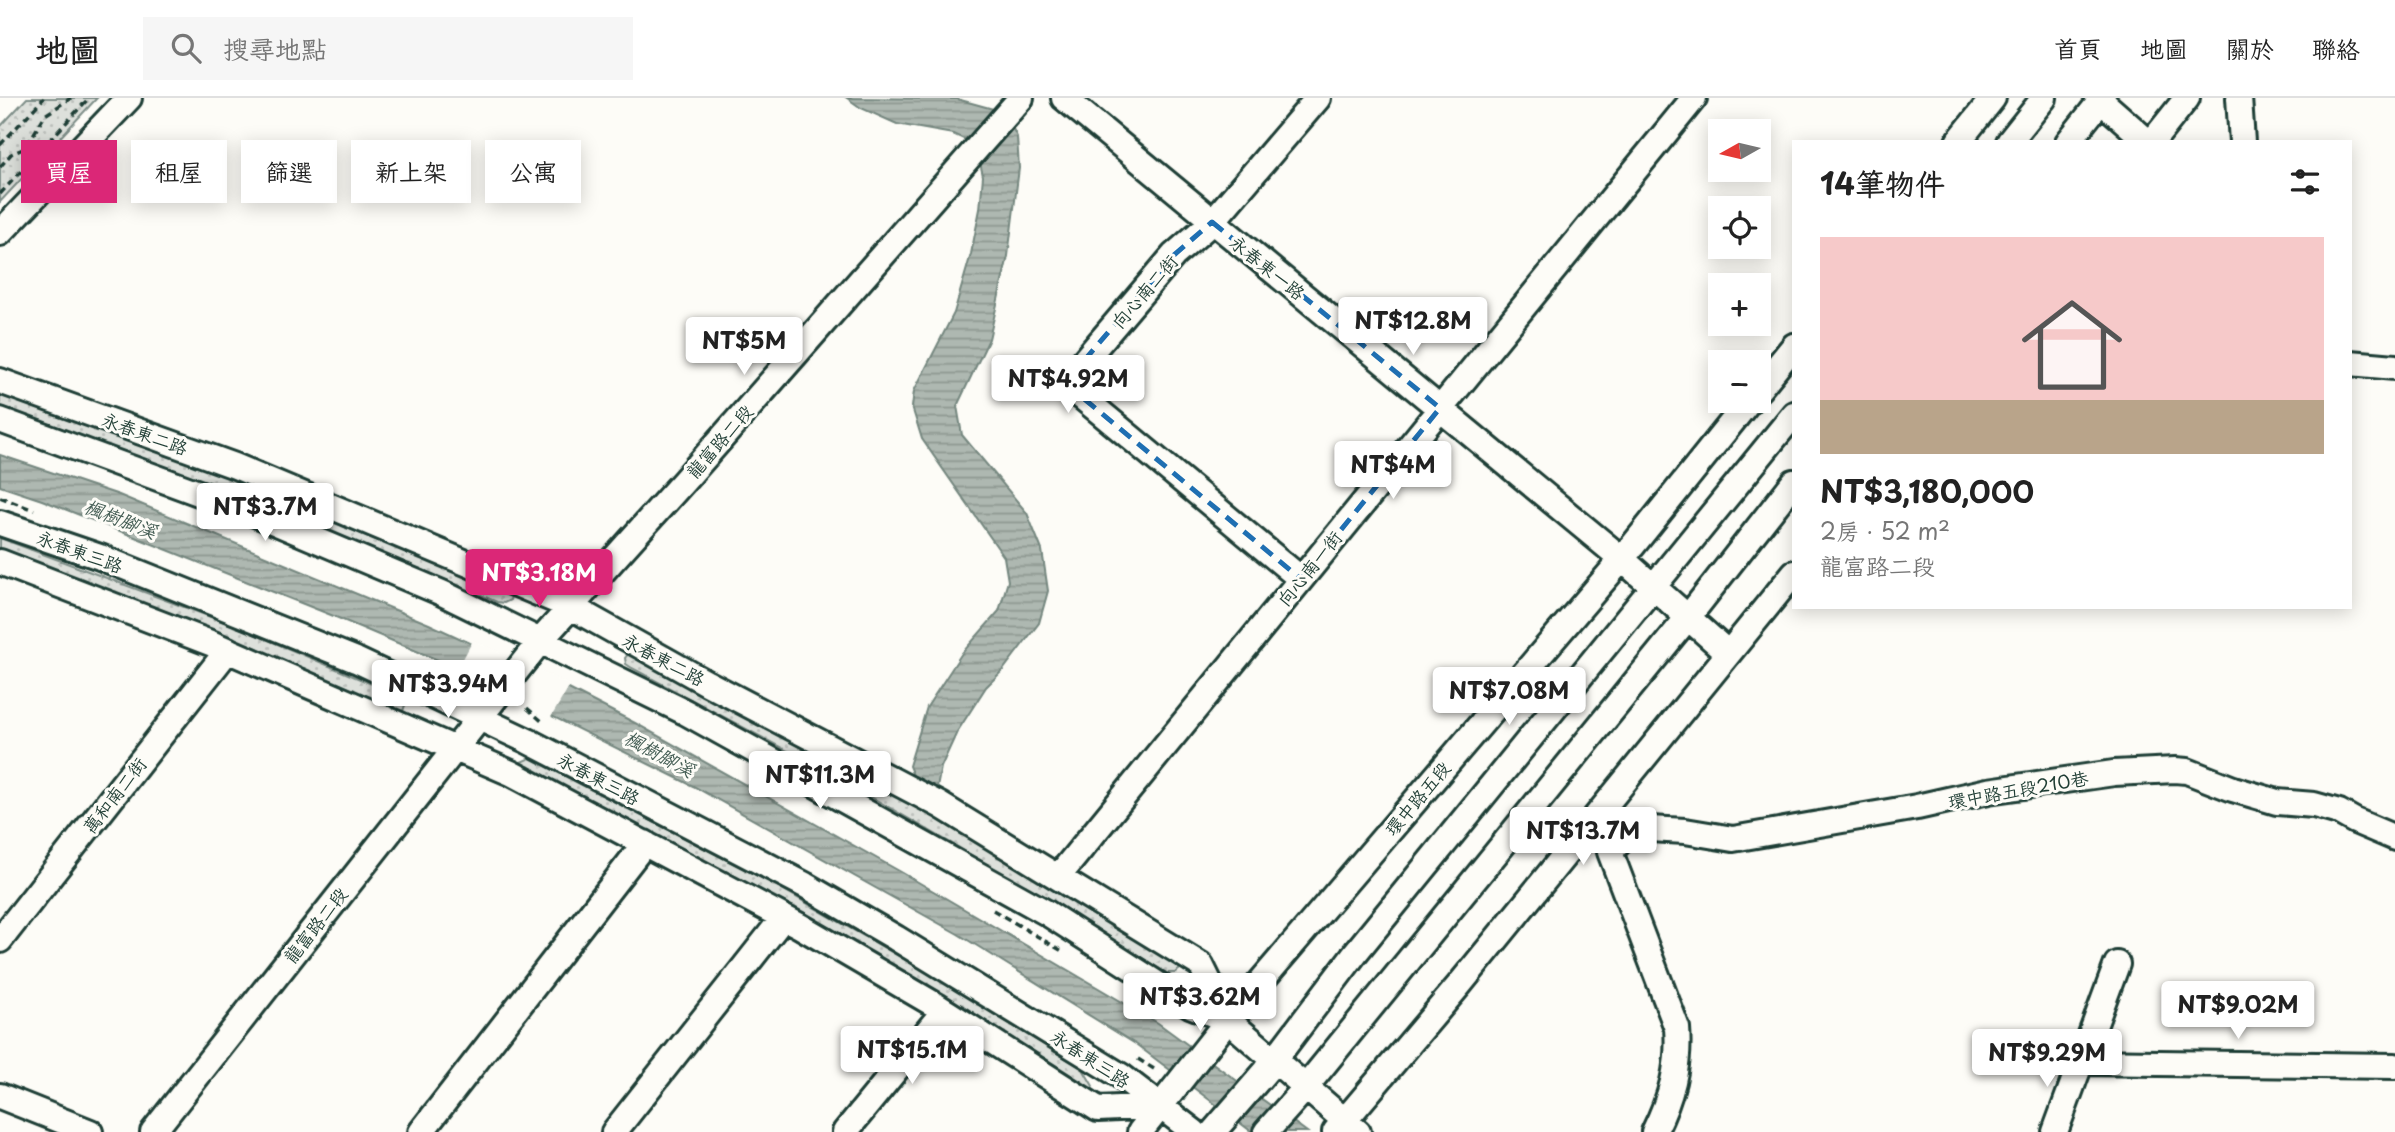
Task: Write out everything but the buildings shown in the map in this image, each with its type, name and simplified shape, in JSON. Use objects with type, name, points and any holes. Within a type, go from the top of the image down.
[{"type":"street","points":[[0,233],[129,98]]},
{"type":"street","name":"永春東一路","points":[[1064,98],[1654,585],[1728,653]]},
{"type":"street","name":"向心南二街","points":[[1301,579],[1065,383],[1174,255],[1212,222],[1318,98]]},
{"type":"street","name":"向心南一街","points":[[1058,877],[1694,98]]},
{"type":"street","points":[[1960,140],[1993,98]]},
{"type":"street","points":[[2011,140],[2043,98]]},
{"type":"street","points":[[2152,140],[2187,98]]},
{"type":"street","points":[[2239,98],[2242,140]]},
{"type":"street","points":[[2070,140],[2101,99],[2148,140]]},
{"type":"street","name":"龍富路二段","points":[[153,1132],[541,640],[1014,105]]},
{"type":"street","points":[[1771,374],[1792,348]]},
{"type":"street","points":[[2352,363],[2395,367]]},
{"type":"street","name":"永春東二路","points":[[0,381],[235,466],[571,607],[940,806],[1201,965],[1224,1025]]},
{"type":"street","name":"環中路五段","points":[[1140,1132],[1224,1025],[1622,559],[1739,413]]},
{"type":"street","points":[[1213,1132],[1792,416]]},
{"type":"street","name":"永春東二路","points":[[0,420],[253,513],[442,593],[685,712],[809,778],[1047,913],[1224,1025],[1303,1090],[1344,1129]]},
{"type":"street","points":[[1266,1132],[1689,616],[1792,485]]},
{"type":"street","name":"永春東三路","points":[[0,523],[100,557],[356,660],[528,741],[805,886],[984,990],[1164,1103],[1194,1132]]},
{"type":"street","name":"永春東三路","points":[[0,562],[228,650],[511,773],[783,918],[944,1011],[1098,1109],[1164,1103]]},
{"type":"street","points":[[1344,1129],[1792,575]]},
{"type":"street","name":"萬和南二街","points":[[0,940],[228,650]]},
{"type":"street","name":"環中路五段210巷","points":[[1654,1132],[1666,1107],[1679,1053],[1677,1028],[1610,852],[1633,828],[1685,831],[1733,839],[1917,807],[1988,791],[2115,773],[2175,770],[2187,771],[2277,802],[2315,805],[2339,812],[2395,838]]},
{"type":"street","points":[[421,1132],[645,843]]},
{"type":"street","points":[[614,1132],[783,918]]},
{"type":"street","points":[[2055,1132],[2117,964]]},
{"type":"street","points":[[845,1132],[944,1011]]},
{"type":"street","points":[[2081,1062],[2395,1066]]},
{"type":"street","points":[[0,1096],[90,1132]]},
{"type":"path","points":[[0,145],[44,98]]},
{"type":"path","points":[[0,167],[11,154],[23,149],[45,115],[71,98]]},
{"type":"path","points":[[0,194],[89,98]]},
{"type":"path","points":[[448,681],[468,681],[476,685]]},
{"type":"path","points":[[985,906],[1064,952]]},
{"type":"highlighted area","points":[[1212,222],[1440,408],[1301,579],[1065,383],[1174,255]]},
{"type":"shaded area","points":[[27,98],[97,98],[58,140],[21,140],[21,179],[0,202],[0,127]]},
{"type":"shaded area","points":[[0,385],[110,425],[512,593],[510,600],[497,602],[250,501],[0,408]]},
{"type":"shaded area","points":[[0,538],[240,628],[393,693],[401,698],[405,705],[403,711],[396,715],[0,555]]},
{"type":"shaded area","points":[[629,653],[907,793],[1180,964],[1179,970],[1167,973],[829,773],[632,668],[626,664],[625,658]]},
{"type":"shaded area","points":[[530,758],[768,881],[926,972],[1083,1069],[1093,1086],[1091,1090],[519,769],[521,762]]},
{"type":"water","points":[[847,98],[957,99],[993,109],[1010,123],[1017,137],[1019,168],[1008,256],[989,339],[957,406],[962,435],[1027,513],[1042,550],[1048,591],[1039,623],[1003,670],[986,687],[957,732],[941,767],[937,788],[920,792],[909,766],[927,707],[962,653],[999,611],[1008,581],[1004,557],[922,439],[912,407],[914,391],[954,313],[971,254],[983,176],[978,153],[966,140],[953,134],[897,124],[861,108]]},
{"type":"water","name":"楓樹腳溪","points":[[0,455],[119,495],[429,624],[559,684],[635,723],[901,872],[1158,1023],[1307,1132],[1252,1132],[1137,1045],[958,934],[693,786],[445,663],[42,500],[0,486]]},
{"type":"pier","points":[[473,640],[570,685],[550,719],[456,672]]}]
